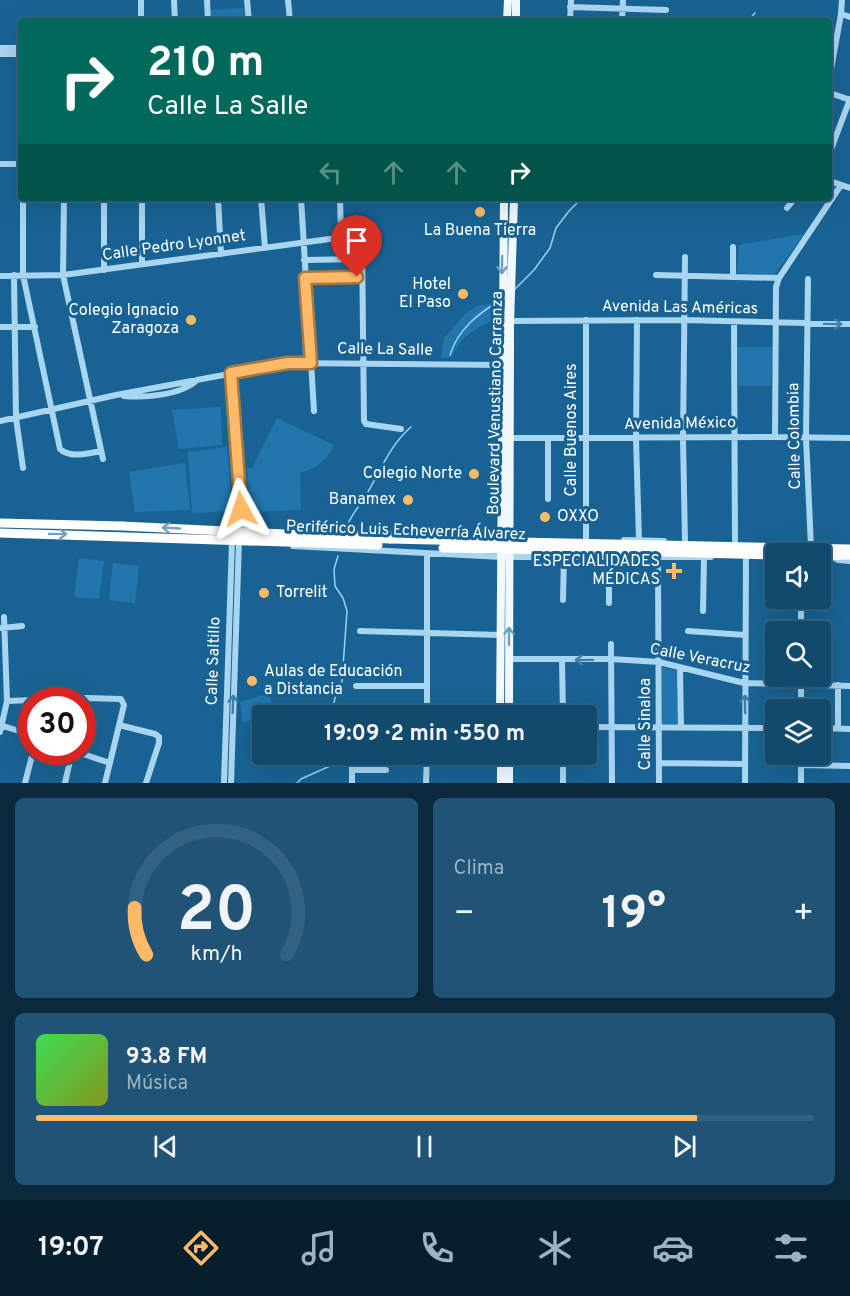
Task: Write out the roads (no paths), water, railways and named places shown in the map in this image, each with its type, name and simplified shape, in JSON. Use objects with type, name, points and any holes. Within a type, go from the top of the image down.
[{"type":"highway","points":[[0,523],[195,529],[238,538]]},
{"type":"highway","points":[[86,534],[122,526]]},
{"type":"highway","name":"Periférico Luis Echeverría Álvarez","points":[[0,533],[238,538],[266,542],[390,542]]},
{"type":"highway","name":"Periférico Luis Echeverría Álvarez","points":[[238,538],[259,533],[390,542],[765,555]]},
{"type":"highway","name":"Periférico Luis Echeverría Álvarez","points":[[658,552],[704,546],[765,546]]},
{"type":"highway","name":"Periférico Luis Echeverría Álvarez","points":[[831,548],[850,549]]},
{"type":"highway","points":[[831,555],[850,555]]},
{"type":"main road","points":[[507,18],[508,0]]},
{"type":"main road","points":[[516,0],[516,18]]},
{"type":"main road","name":"Boulevard Venustiano Carranza","points":[[504,201],[502,365],[506,536]]},
{"type":"main road","name":"Boulevard Venustiano Carranza","points":[[500,705],[500,635],[510,438],[510,321],[514,201]]},
{"type":"main road","points":[[506,536],[519,539]]},
{"type":"main road","name":"Boulevard Venustiano Carranza","points":[[505,557],[508,705]]},
{"type":"main road","points":[[501,765],[501,783]]},
{"type":"main road","points":[[509,765],[509,783]]},
{"type":"street","points":[[141,0],[141,18]]},
{"type":"street","points":[[174,0],[175,18]]},
{"type":"street","points":[[207,0],[208,18]]},
{"type":"street","points":[[247,0],[249,18]]},
{"type":"street","points":[[288,0],[290,18]]},
{"type":"street","points":[[622,0],[622,18]]},
{"type":"street","points":[[832,65],[842,14],[842,0]]},
{"type":"street","points":[[570,4],[666,10]]},
{"type":"street","points":[[842,14],[850,17]]},
{"type":"street","points":[[0,48],[18,48]]},
{"type":"street","points":[[0,54],[18,54]]},
{"type":"street","points":[[832,94],[850,99],[832,147]]},
{"type":"street","points":[[0,164],[18,164]]},
{"type":"street","points":[[832,182],[850,188]]},
{"type":"street","points":[[832,198],[841,185]]},
{"type":"street","points":[[23,201],[23,275],[60,449],[65,453],[74,454],[101,451]]},
{"type":"street","points":[[64,201],[63,275],[103,459]]},
{"type":"street","points":[[104,201],[104,270]]},
{"type":"street","points":[[142,201],[142,264]]},
{"type":"street","points":[[218,201],[221,254]]},
{"type":"street","points":[[261,201],[265,248]]},
{"type":"street","points":[[301,201],[314,411]]},
{"type":"street","points":[[340,201],[341,237]]},
{"type":"street","points":[[787,208],[793,201]]},
{"type":"street","points":[[775,437],[774,323],[775,296],[779,278],[830,201]]},
{"type":"street","name":"Calle Pedro Lyonnet","points":[[0,276],[63,275],[352,236]]},
{"type":"street","points":[[362,241],[364,421],[366,424],[401,429]]},
{"type":"street","points":[[733,247],[734,276]]},
{"type":"street","points":[[685,257],[683,439],[685,542]]},
{"type":"street","points":[[304,260],[362,259]]},
{"type":"street","points":[[14,275],[16,417],[23,468]]},
{"type":"street","points":[[656,275],[779,278]]},
{"type":"street","points":[[305,278],[362,277]]},
{"type":"street","name":"Calle Colombia","points":[[808,279],[806,438],[811,543]]},
{"type":"street","name":"Calle Buenos Aires","points":[[586,320],[586,539]]},
{"type":"street","points":[[638,320],[636,438],[639,540]]},
{"type":"street","name":"Avenida Las Américas","points":[[510,321],[684,320],[850,324]]},
{"type":"street","points":[[734,322],[735,546]]},
{"type":"street","points":[[0,327],[34,327]]},
{"type":"street","name":"Calle La Salle","points":[[0,421],[116,395],[140,397],[162,394],[187,388],[198,380],[288,363],[502,365]]},
{"type":"street","points":[[231,373],[238,538]]},
{"type":"street","name":"Avenida México","points":[[510,438],[850,438]]},
{"type":"street","points":[[548,438],[548,498]]},
{"type":"street","name":"Periférico Luis Echeverría Álvarez","points":[[259,533],[289,530],[489,539],[506,536]]},
{"type":"street","name":"Calle Saltillo","points":[[224,783],[238,538]]},
{"type":"street","name":"Calle Saltillo","points":[[231,783],[238,538]]},
{"type":"street","points":[[520,557],[515,552],[515,546],[518,541],[530,538]]},
{"type":"street","points":[[488,557],[495,550],[494,544],[489,539]]},
{"type":"street","name":"Periférico Luis Echeverría Álvarez","points":[[519,539],[639,540],[685,542],[704,546]]},
{"type":"street","points":[[266,542],[299,547],[488,557],[609,557],[658,552],[704,558],[726,555]]},
{"type":"street","points":[[850,544],[850,549]]},
{"type":"street","name":"Calle Sinaloa","points":[[658,552],[659,783]]},
{"type":"street","points":[[427,553],[427,705]]},
{"type":"street","points":[[745,783],[746,555]]},
{"type":"street","points":[[563,600],[564,557]]},
{"type":"street","points":[[609,557],[609,603]]},
{"type":"street","points":[[831,557],[850,561]]},
{"type":"street","points":[[704,558],[704,611]]},
{"type":"street","points":[[4,618],[3,660],[7,701],[0,728],[18,732]]},
{"type":"street","points":[[2,628],[22,626]]},
{"type":"street","points":[[360,631],[500,635]]},
{"type":"street","points":[[688,631],[745,635]]},
{"type":"street","points":[[611,644],[612,783]]},
{"type":"street","name":"Calle Veracruz","points":[[509,659],[612,659],[659,662],[744,683],[765,684]]},
{"type":"street","points":[[562,660],[563,705]]},
{"type":"street","points":[[680,669],[681,727]]},
{"type":"street","name":"Calle Veracruz","points":[[831,685],[850,686]]},
{"type":"street","points":[[838,685],[838,728]]},
{"type":"street","points":[[356,687],[427,686]]},
{"type":"street","points":[[96,698],[118,699],[123,701],[124,705],[105,783]]},
{"type":"street","points":[[7,701],[18,701]]},
{"type":"street","points":[[119,725],[155,734],[159,740],[146,783]]},
{"type":"street","points":[[597,726],[765,728]]},
{"type":"street","points":[[831,728],[850,729]]},
{"type":"street","points":[[96,758],[110,763]]},
{"type":"street","points":[[659,764],[746,764]]},
{"type":"street","points":[[25,783],[30,765]]},
{"type":"street","points":[[65,783],[69,765]]},
{"type":"street","points":[[352,765],[352,783]]},
{"type":"street","points":[[426,783],[427,765]]},
{"type":"street","points":[[563,765],[563,783]]},
{"type":"street","points":[[801,783],[801,765],[850,766]]},
{"type":"street","points":[[352,770],[386,770]]},
{"type":"waterway","points":[[751,18],[755,13]]},
{"type":"waterway","points":[[514,290],[534,270],[550,248],[556,228],[579,201]]},
{"type":"waterway","points":[[450,355],[458,337],[470,323],[500,300]]},
{"type":"waterway","points":[[346,529],[391,451],[411,427]]},
{"type":"waterway","points":[[333,705],[342,681],[347,611],[343,598],[335,586],[334,569],[338,556]]},
{"type":"waterway","points":[[297,783],[330,765]]},
{"type":"place","name":"La Buena Tierra","points":[[480,212]]},
{"type":"place","name":"Hotel El Paso","points":[[463,294]]},
{"type":"place","name":"Colegio Ignacio Zaragoza","points":[[191,320]]},
{"type":"place","name":"Colegio Norte","points":[[474,474]]},
{"type":"place","name":"Banamex","points":[[408,500]]},
{"type":"place","name":"OXXO","points":[[545,517]]},
{"type":"place","name":"ESPECIALIDADES MÉDICAS","points":[[674,571]]},
{"type":"place","name":"Torrelit","points":[[264,593]]},
{"type":"place","name":"Aulas de Educación a Distancia","points":[[252,681]]}]
